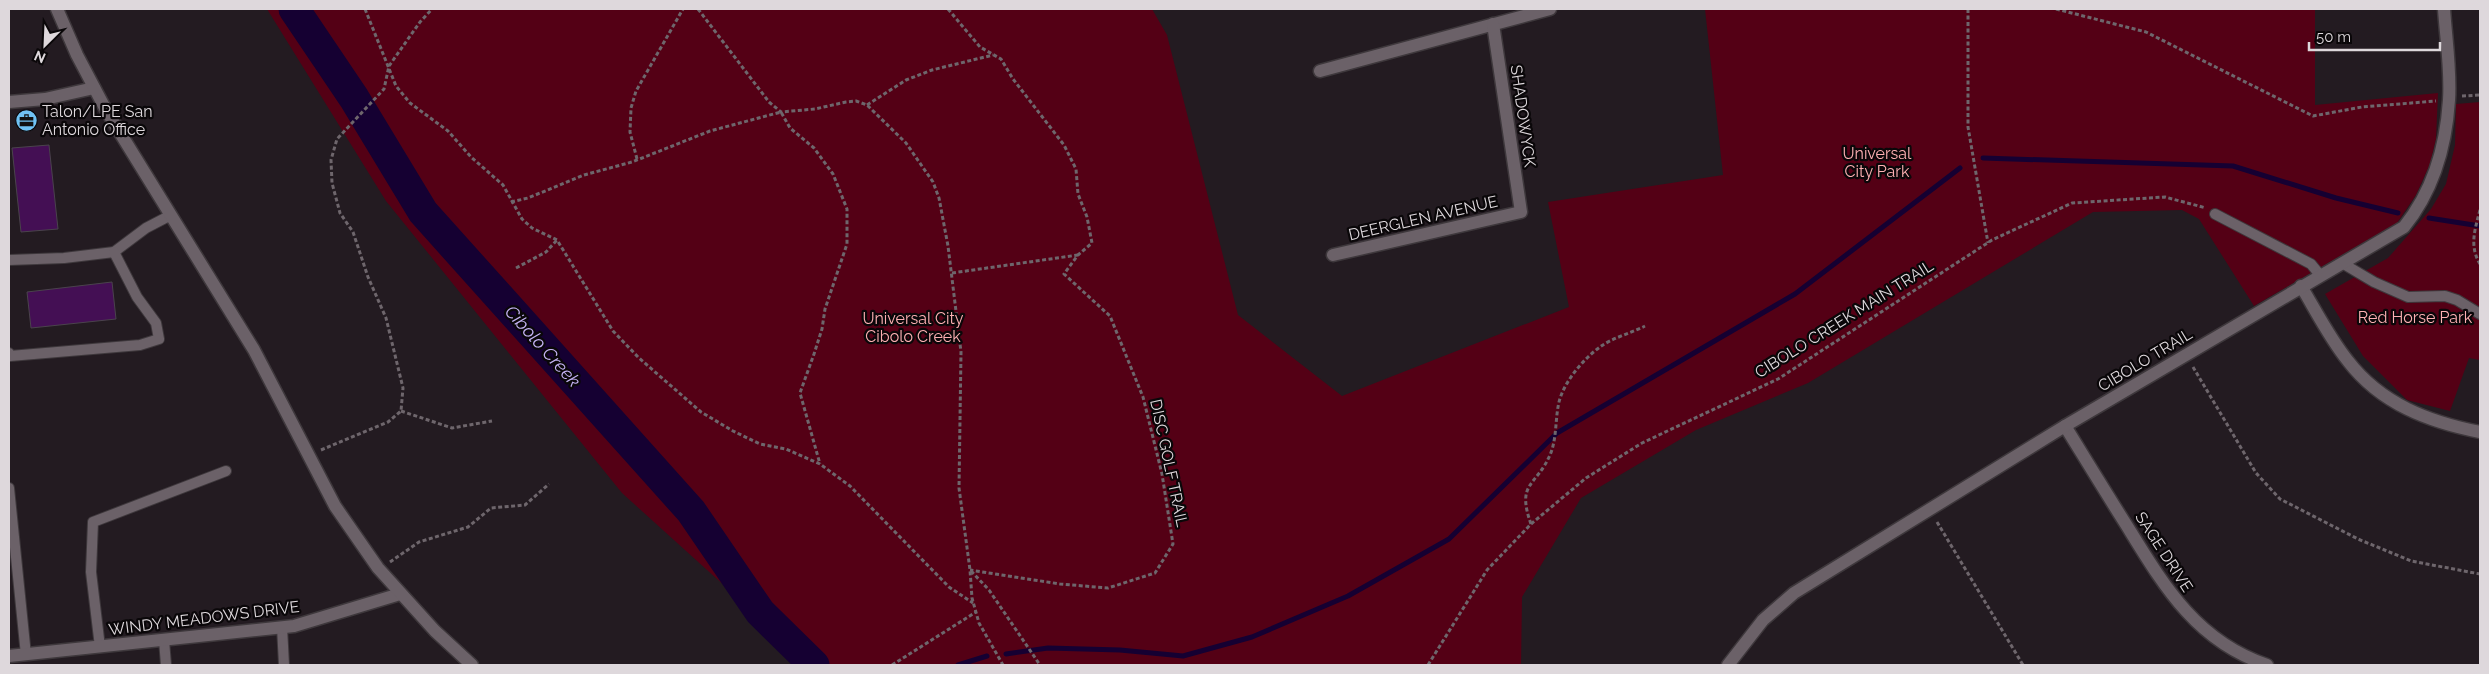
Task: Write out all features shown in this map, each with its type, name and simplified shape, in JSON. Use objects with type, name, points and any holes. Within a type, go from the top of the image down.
[{"type":"street","points":[[57,9],[94,88],[254,350],[334,506],[378,568],[400,594],[472,665]]},
{"type":"street","points":[[1320,71],[1550,9]]},
{"type":"street","name":"CIBOLO TRAIL","points":[[1728,665],[1763,620],[1794,592],[2065,426],[2404,227],[2414,215],[2436,171],[2450,100],[2444,9]]},
{"type":"street","name":"SHADOWYCK","points":[[1494,24],[1520,212]]},
{"type":"street","points":[[9,102],[45,99],[94,88]]},
{"type":"street","name":"DEERGLEN AVENUE","points":[[1333,255],[1520,212]]},
{"type":"street","points":[[2301,286],[2348,361],[2366,381],[2391,401],[2420,417],[2480,432]]},
{"type":"street","name":"SAGE DRIVE","points":[[2065,426],[2174,599],[2205,630],[2222,643],[2266,665]]},
{"type":"street","name":"WINDY MEADOWS DRIVE","points":[[9,656],[303,624],[400,594]]},
{"type":"lane","points":[[2215,214],[2311,264],[2320,275]]},
{"type":"lane","points":[[9,260],[64,258],[114,252],[146,228],[171,215]]},
{"type":"lane","points":[[9,352],[10,356],[34,355],[64,350],[140,345],[158,339],[156,322],[137,297],[114,252]]},
{"type":"lane","points":[[2342,263],[2408,297],[2446,296],[2457,300],[2480,314]]},
{"type":"lane","points":[[100,647],[91,572],[93,522],[226,471]]},
{"type":"lane","points":[[9,488],[26,655]]},
{"type":"lane","points":[[282,627],[284,665]]},
{"type":"lane","points":[[164,640],[166,665]]},
{"type":"path","points":[[365,9],[396,86],[410,103],[448,131],[471,157],[503,185],[511,202],[532,228],[557,240],[613,331],[639,358],[701,412],[742,436],[760,444],[786,449],[820,464],[850,486],[949,587],[973,604]]},
{"type":"path","points":[[309,456],[388,422],[401,411],[403,388],[386,318],[368,277],[353,232],[340,212],[332,183],[331,160],[337,139],[384,89],[389,66],[420,22],[432,9]]},
{"type":"path","points":[[638,159],[630,132],[631,108],[636,91],[683,9]]},
{"type":"path","points":[[698,9],[769,102],[781,112],[790,128],[814,148],[833,174],[847,209],[847,244],[825,309],[822,329],[800,393],[820,464]]},
{"type":"path","name":"DISC GOLF TRAIL","points":[[948,9],[980,46],[1002,59],[1013,78],[1064,145],[1076,169],[1078,194],[1087,217],[1092,243],[1078,255],[1064,274],[1110,316],[1118,334],[1143,397],[1162,474],[1174,544],[1155,573],[1108,588],[1060,584],[970,570]]},
{"type":"path","points":[[1968,9],[1968,128],[1988,243]]},
{"type":"path","points":[[2056,9],[2146,32],[2313,116],[2391,103],[2450,100]]},
{"type":"path","points":[[867,105],[906,80],[923,73],[994,54]]},
{"type":"path","points":[[511,202],[528,198],[584,175],[638,159],[710,131],[781,112],[815,109],[856,101],[867,105],[906,143],[934,182],[939,198],[952,273],[961,352],[959,488],[973,604],[979,622],[1002,665]]},
{"type":"path","name":"CIBOLO CREEK MAIN TRAIL","points":[[1428,665],[1487,570],[1531,524],[1586,478],[1642,442],[1778,379],[1988,243],[2072,203],[2165,198],[2204,206],[2215,214]]},
{"type":"path","points":[[2480,210],[2473,242],[2480,264]]},
{"type":"path","points":[[516,268],[546,252],[557,240]]},
{"type":"path","points":[[952,273],[1078,255]]},
{"type":"path","points":[[1531,524],[1524,498],[1532,482],[1545,465],[1554,444],[1554,427],[1559,400],[1582,364],[1600,347],[1645,326]]},
{"type":"path","points":[[2186,355],[2256,473],[2280,499],[2358,539],[2411,561],[2480,574]]},
{"type":"path","points":[[401,411],[452,428],[492,421]]},
{"type":"path","points":[[378,568],[399,558],[419,542],[468,528],[491,508],[525,505],[549,484]]},
{"type":"path","points":[[1929,509],[2023,665]]},
{"type":"path","points":[[970,570],[989,590],[1040,665]]},
{"type":"path","points":[[892,665],[976,612]]},
{"type":"green space","name":"Universal City Cibolo Creek","points":[[267,9],[1152,9],[1167,35],[1238,315],[1342,396],[1569,307],[1548,202],[1723,175],[1705,9],[2315,9],[2315,105],[2438,93],[2436,139],[2430,164],[2416,195],[2397,223],[2254,306],[2199,219],[2182,210],[2093,212],[1808,383],[1696,430],[1581,498],[1522,597],[1521,665],[812,665],[622,493],[386,201]]},
{"type":"green space","name":"Red Horse Park","points":[[2480,102],[2480,360],[2469,358],[2450,411],[2407,400],[2363,356],[2325,294],[2388,258],[2431,209],[2446,184],[2455,145],[2456,104]]},
{"type":"building","points":[[49,145],[58,229],[21,232],[12,148]]},
{"type":"building","points":[[112,282],[116,319],[31,328],[27,292]]},
{"type":"waterway","name":"Cibolo Creek","points":[[294,9],[354,98],[423,212],[691,511],[760,612],[814,665]]},
{"type":"waterway","points":[[1983,158],[2233,166],[2336,198],[2398,213]]},
{"type":"waterway","points":[[1006,654],[1048,648],[1120,650],[1183,656],[1252,637],[1348,596],[1449,539],[1557,433],[1795,294],[1960,168]]},
{"type":"waterway","points":[[2429,218],[2480,226]]},
{"type":"waterway","points":[[958,665],[987,656]]},
{"type":"place","name":"Talon/LPE San Antonio Office","points":[[26,120]]},
{"type":"park label","name":"Universal City Park","points":[[1877,162]]}]
